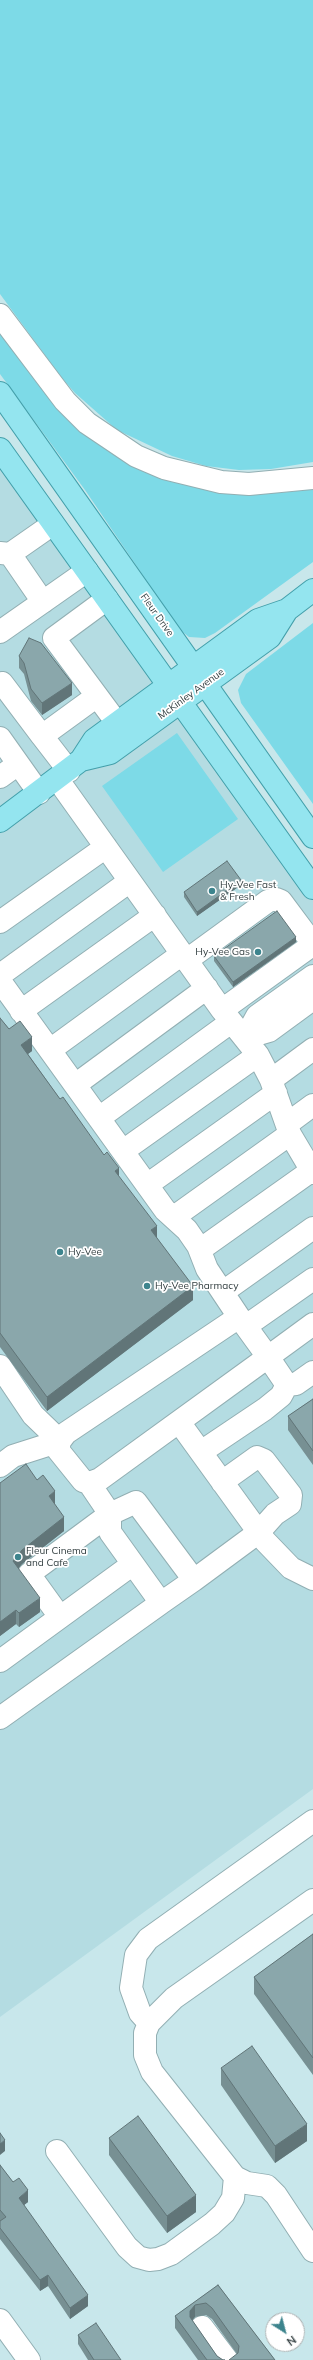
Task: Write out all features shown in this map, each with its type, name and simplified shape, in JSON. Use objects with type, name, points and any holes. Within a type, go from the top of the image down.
[{"type":"main road","name":"Fleur Drive","points":[[0,393],[313,837]]},
{"type":"main road","points":[[0,449],[313,888]]},
{"type":"main road","name":"McKinley Avenue","points":[[0,821],[70,770],[110,753],[174,694],[200,675],[270,637],[287,610],[313,590]]},
{"type":"main road","name":"McKinley Avenue","points":[[70,770],[94,740],[117,724],[174,694]]},
{"type":"street","points":[[0,316],[65,401],[87,423],[136,456],[164,468],[221,482],[257,484],[313,478]]},
{"type":"street","points":[[43,602],[5,554],[53,524]]},
{"type":"street","points":[[0,632],[87,571]]},
{"type":"street","points":[[107,599],[54,638],[117,724]]},
{"type":"street","points":[[2,683],[70,770],[106,847],[184,957],[258,1055],[274,1086],[289,1129],[311,1168],[201,1249]]},
{"type":"street","points":[[42,736],[97,696]]},
{"type":"street","points":[[0,738],[39,793]]},
{"type":"street","points":[[0,777],[18,764]]},
{"type":"street","points":[[0,922],[106,847]]},
{"type":"street","points":[[0,975],[130,881]]},
{"type":"street","points":[[50,1050],[268,901],[276,899],[281,901],[310,940],[311,944],[308,948],[233,1023],[99,1118]]},
{"type":"street","points":[[21,1011],[155,915]]},
{"type":"street","points":[[233,1023],[257,1016],[313,976]]},
{"type":"street","points":[[0,981],[164,1210],[174,1217],[187,1230],[201,1249],[207,1270],[287,1385]]},
{"type":"street","points":[[75,1085],[207,988]]},
{"type":"street","points":[[233,1023],[269,1031],[313,999]]},
{"type":"street","points":[[147,1186],[274,1086],[313,1049]]},
{"type":"street","points":[[123,1151],[258,1055]]},
{"type":"street","points":[[174,1217],[289,1129],[313,1105]]},
{"type":"street","points":[[223,1292],[313,1228]]},
{"type":"street","points":[[161,1603],[110,1532],[110,1514],[89,1483],[83,1481],[58,1450],[60,1441],[66,1433],[313,1279]]},
{"type":"street","points":[[89,1483],[100,1479],[313,1324]]},
{"type":"street","points":[[0,1366],[33,1415],[60,1441]]},
{"type":"street","points":[[287,1385],[296,1384],[313,1372]]},
{"type":"street","points":[[201,1452],[265,1409],[281,1396],[287,1385]]},
{"type":"street","points":[[178,1422],[258,1532],[291,1568],[313,1579]]},
{"type":"street","points":[[0,1466],[13,1456],[60,1441]]},
{"type":"street","points":[[0,1718],[194,1580],[258,1532],[275,1514],[290,1504],[291,1495],[264,1460],[257,1457],[222,1482]]},
{"type":"street","points":[[60,1617],[29,1574],[110,1514],[136,1502],[194,1580]]},
{"type":"street","points":[[0,1661],[133,1564]]},
{"type":"street","points":[[149,2022],[140,2013],[131,1988],[136,1955],[148,1939],[313,1821]]},
{"type":"street","points":[[313,1900],[174,1998],[149,2022],[145,2033],[145,2055],[152,2072],[235,2177],[247,2183],[267,2186],[276,2195],[313,2251]]},
{"type":"street","points":[[57,2151],[127,2247],[138,2257],[149,2260],[158,2259],[171,2254],[212,2224],[224,2213],[233,2198],[235,2177]]},
{"type":"street","points":[[0,2320],[29,2360]]},
{"type":"street","points":[[202,2327],[227,2360]]},
{"type":"shaded area","points":[[0,0],[313,0],[313,462],[271,469],[239,470],[206,466],[172,456],[117,430],[75,393],[61,377],[0,294]]},
{"type":"shaded area","points":[[0,327],[72,419],[250,494],[290,492],[313,488],[313,562],[215,633],[205,638],[189,637],[180,630],[85,490],[0,374]]},
{"type":"shaded area","points":[[0,449],[313,888],[313,1789],[0,2017]]},
{"type":"shaded area","points":[[313,623],[313,804],[241,703],[238,690],[246,674]]},
{"type":"shaded area","points":[[177,733],[238,819],[163,872],[102,786]]},
{"type":"building","points":[[29,638],[41,643],[72,683],[42,703],[31,689],[24,663],[19,656]]},
{"type":"building","name":"Hy-Vee Fast & Fresh","points":[[227,861],[241,880],[197,912],[184,892]]},
{"type":"building","name":"Hy-Vee Gas","points":[[277,911],[296,937],[233,982],[214,956]]},
{"type":"building","points":[[0,1018],[9,1029],[20,1021],[32,1037],[21,1045],[60,1099],[63,1097],[104,1155],[107,1152],[119,1168],[115,1171],[157,1226],[151,1230],[193,1286],[47,1397],[0,1333]]},
{"type":"building","points":[[313,1399],[313,1451],[288,1416]]},
{"type":"building","name":"Fleur Cinema and Cafe","points":[[26,1464],[37,1480],[43,1475],[55,1491],[49,1496],[64,1517],[22,1550],[13,1561],[40,1598],[19,1613],[16,1610],[0,1622],[0,1483]]},
{"type":"building","points":[[313,1934],[313,2058],[254,1977]]},
{"type":"building","points":[[252,2046],[307,2124],[275,2146],[221,2068]]},
{"type":"building","points":[[138,2116],[196,2195],[167,2216],[109,2138]]},
{"type":"building","points":[[0,2133],[5,2140],[0,2144]]},
{"type":"building","points":[[0,2165],[13,2182],[19,2178],[28,2190],[19,2198],[88,2295],[70,2308],[48,2275],[40,2280],[0,2228],[0,2221],[6,2217],[0,2210]]},
{"type":"building","points":[[218,2285],[265,2347],[265,2352],[269,2352],[275,2360],[229,2360],[238,2353],[239,2346],[212,2308],[206,2303],[195,2305],[190,2311],[190,2317],[217,2356],[223,2360],[207,2360],[175,2316]]},
{"type":"building","points":[[96,2323],[121,2360],[94,2360],[78,2335]]},
{"type":"place","name":"Hy-Vee Fast & Fresh","points":[[212,891]]},
{"type":"place","name":"Hy-Vee Gas","points":[[258,952]]},
{"type":"place","name":"Hy-Vee","points":[[60,1252]]},
{"type":"place","name":"Hy-Vee Pharmacy","points":[[147,1286]]},
{"type":"place","name":"Fleur Cinema and Cafe","points":[[18,1557]]}]
